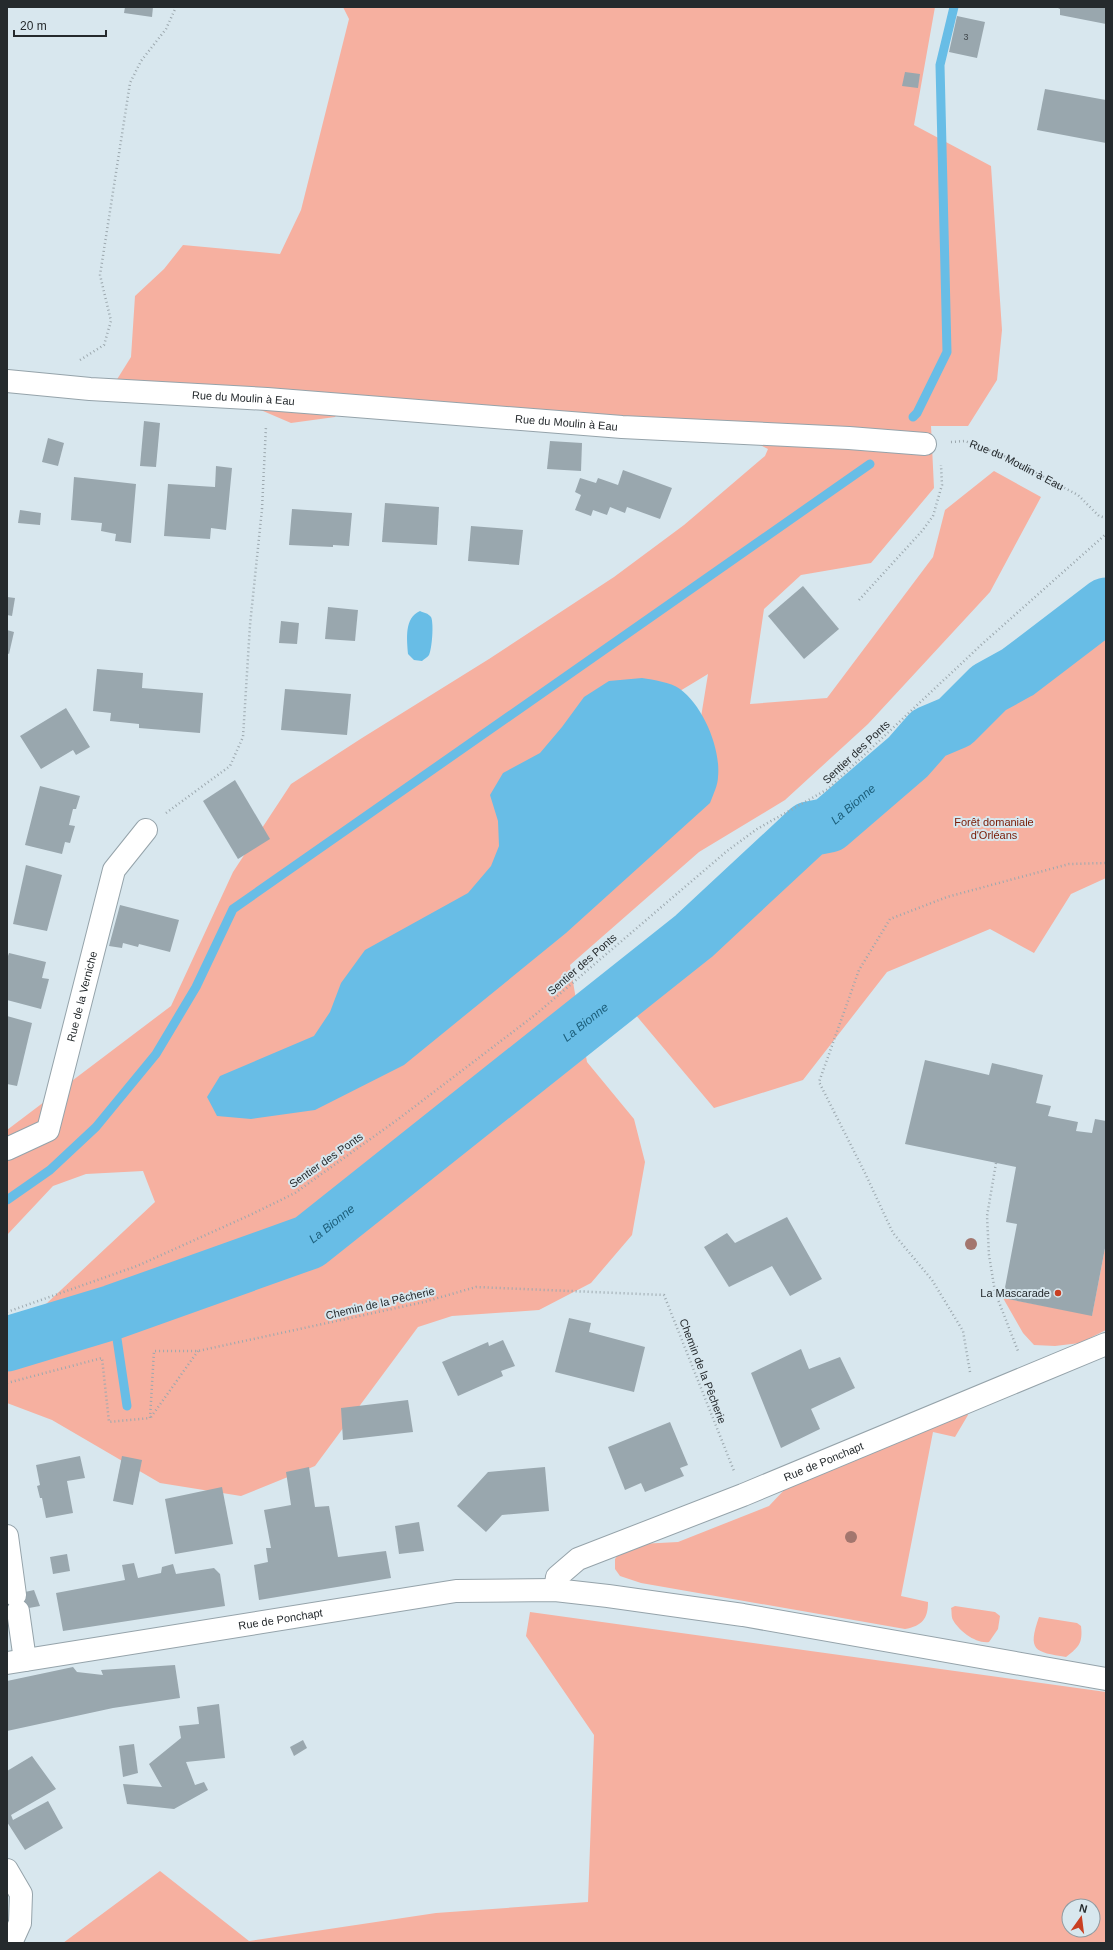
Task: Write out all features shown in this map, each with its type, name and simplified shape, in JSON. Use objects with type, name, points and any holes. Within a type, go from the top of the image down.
[{"type":"street","name":"Rue du Moulin à Eau","points":[[7,381],[90,389],[267,400],[622,427],[932,443]]},
{"type":"street","name":"Rue de la Verniche","points":[[7,1149],[48,1130],[114,870],[146,830]]},
{"type":"street","name":"Rue de Ponchapt","points":[[555,1590],[557,1577],[578,1559],[743,1495],[1106,1344]]},
{"type":"street","points":[[7,1536],[17,1603],[16,1662]]},
{"type":"street","name":"Rue de Ponchapt","points":[[16,1662],[456,1591],[555,1590],[743,1614],[1106,1679]]},
{"type":"street","points":[[7,1870],[21,1894],[20,1923],[11,1943]]},
{"type":"path","points":[[76,362],[104,345],[111,321],[100,275],[130,83],[141,61],[166,29],[176,7]]},
{"type":"path","points":[[146,830],[175,804],[230,766],[243,737],[250,625],[262,509],[267,400]]},
{"type":"path","name":"Rue du Moulin à Eau","points":[[932,443],[965,441],[1002,455],[1078,495],[1099,516],[1106,518]]},
{"type":"path","points":[[859,600],[922,531],[932,516],[942,485],[932,443]]},
{"type":"path","name":"Sentier des Ponts","points":[[7,1312],[137,1266],[296,1193],[397,1120],[535,1014],[727,851],[757,829],[828,789],[981,645],[1106,534]]},
{"type":"path","points":[[974,1400],[963,1331],[932,1280],[893,1233],[865,1173],[819,1082],[859,970],[890,919],[947,897],[1069,864],[1106,863]]},
{"type":"path","points":[[996,1163],[987,1216],[989,1255],[995,1292],[1028,1376]]},
{"type":"path","name":"Chemin de la Pêcherie","points":[[150,1418],[154,1351],[198,1350],[424,1302],[476,1287],[664,1295],[743,1495]]},
{"type":"path","points":[[7,1383],[102,1358],[109,1422],[150,1418],[198,1350]]},
{"type":"green space","points":[[343,7],[935,7],[914,125],[991,166],[1002,330],[997,380],[968,426],[931,426],[934,488],[871,563],[801,575],[764,609],[750,704],[827,698],[933,557],[945,510],[994,471],[1041,497],[990,592],[868,724],[785,800],[699,852],[570,965],[587,1062],[634,1119],[645,1162],[632,1235],[591,1283],[539,1310],[452,1316],[418,1327],[315,1466],[241,1496],[160,1483],[52,1420],[7,1403],[7,1325],[30,1319],[155,1202],[143,1171],[86,1174],[53,1186],[7,1235],[7,1130],[171,1006],[233,872],[291,784],[489,659],[614,577],[684,525],[765,456],[768,449],[718,423],[348,398],[335,417],[291,423],[256,408],[116,381],[131,357],[135,296],[164,269],[183,245],[280,254],[301,210],[349,19]],"holes":[[[708,674],[690,785],[509,854],[670,697]]]},
{"type":"green space","name":"Forêt domaniale d'Orléans","points":[[1106,583],[1106,878],[1071,894],[1034,953],[990,929],[887,972],[803,1080],[714,1108],[603,976],[880,796],[1062,635]]},
{"type":"green space","points":[[1106,1243],[1106,1330],[1080,1343],[1055,1346],[1034,1345],[1023,1333],[1003,1298],[1092,1315]]},
{"type":"green space","points":[[967,1409],[968,1415],[955,1437],[933,1432],[901,1596],[928,1602],[927,1613],[923,1621],[916,1626],[905,1629],[641,1583],[620,1576],[615,1569],[615,1559],[620,1552],[640,1544],[678,1542],[769,1506],[786,1488]]},
{"type":"green space","points":[[955,1606],[995,1612],[1000,1616],[998,1629],[989,1642],[973,1639],[959,1628],[952,1617],[951,1608]]},
{"type":"green space","points":[[530,1612],[1106,1692],[1106,1943],[63,1943],[160,1871],[249,1941],[436,1913],[588,1902],[594,1735],[526,1636]]},
{"type":"green space","points":[[1039,1617],[1077,1623],[1081,1626],[1081,1641],[1077,1647],[1066,1657],[1047,1653],[1036,1648],[1034,1637],[1035,1628]]},
{"type":"water","points":[[420,611],[430,616],[432,620],[430,652],[422,661],[414,660],[408,654],[407,642],[411,619]]},
{"type":"water","points":[[642,678],[667,683],[680,689],[696,706],[709,728],[717,753],[718,766],[717,783],[710,803],[566,933],[404,1065],[315,1110],[251,1119],[217,1116],[207,1097],[220,1076],[314,1036],[330,1012],[341,983],[365,950],[468,893],[491,866],[499,846],[498,821],[490,795],[503,773],[540,753],[562,727],[584,697],[609,681]]},
{"type":"building","points":[[125,7],[153,7],[152,17],[124,13]]},
{"type":"building","points":[[1056,7],[1106,7],[1106,24],[1060,15],[1060,9]]},
{"type":"building","points":[[957,16],[985,22],[977,58],[949,52]]},
{"type":"building","points":[[905,72],[920,74],[918,88],[902,86]]},
{"type":"building","points":[[1045,89],[1106,100],[1106,143],[1037,130]]},
{"type":"building","points":[[144,421],[160,423],[156,467],[140,466]]},
{"type":"building","points":[[48,438],[64,443],[58,466],[42,462]]},
{"type":"building","points":[[550,441],[582,443],[581,471],[547,469]]},
{"type":"building","points":[[216,466],[232,468],[226,530],[211,528],[210,539],[164,536],[168,484],[215,487]]},
{"type":"building","points":[[623,470],[672,488],[660,519],[627,507],[625,513],[610,507],[607,515],[593,510],[591,516],[575,510],[581,495],[575,492],[580,478],[596,483],[598,478],[618,485]]},
{"type":"building","points":[[74,477],[136,484],[131,543],[115,541],[116,534],[101,531],[102,523],[71,520]]},
{"type":"building","points":[[385,503],[439,507],[437,545],[382,542]]},
{"type":"building","points":[[292,509],[352,513],[349,546],[333,545],[333,547],[289,545]]},
{"type":"building","points":[[20,510],[41,513],[40,525],[18,523]]},
{"type":"building","points":[[471,526],[523,530],[519,565],[468,561]]},
{"type":"building","points":[[803,586],[839,629],[804,659],[768,616]]},
{"type":"building","points":[[7,597],[15,598],[12,616],[7,615]]},
{"type":"building","points":[[328,607],[358,610],[355,641],[325,639]]},
{"type":"building","points":[[281,621],[299,623],[297,644],[279,643]]},
{"type":"building","points":[[7,630],[14,632],[9,654],[7,653]]},
{"type":"building","points":[[97,669],[143,673],[142,688],[203,693],[200,733],[139,728],[139,724],[110,721],[111,713],[93,711]]},
{"type":"building","points":[[285,689],[351,694],[347,735],[281,730]]},
{"type":"building","points":[[66,708],[90,747],[76,755],[73,750],[41,769],[20,736]]},
{"type":"building","points":[[235,780],[270,839],[238,859],[203,801]]},
{"type":"building","points":[[40,786],[80,796],[76,809],[73,809],[69,825],[75,826],[70,843],[65,842],[62,854],[25,845]]},
{"type":"building","points":[[26,865],[62,875],[47,931],[13,924]]},
{"type":"building","points":[[120,905],[179,920],[170,952],[139,944],[138,947],[123,943],[122,948],[109,946]]},
{"type":"building","points":[[9,953],[46,962],[42,978],[49,979],[41,1009],[7,1000],[7,959]]},
{"type":"building","points":[[7,1016],[32,1023],[17,1086],[7,1084]]},
{"type":"building","points":[[925,1060],[989,1075],[992,1063],[1043,1075],[1036,1103],[1051,1106],[1048,1116],[1078,1122],[1076,1131],[1092,1133],[1095,1119],[1106,1121],[1106,1243],[1092,1316],[1003,1298],[1017,1224],[1006,1222],[1016,1167],[905,1144]]},
{"type":"building","points":[[787,1217],[822,1279],[790,1296],[772,1266],[729,1287],[704,1247],[727,1233],[735,1243]]},
{"type":"building","points":[[569,1318],[591,1323],[589,1332],[645,1347],[634,1392],[555,1372]]},
{"type":"building","points":[[503,1340],[515,1366],[501,1371],[503,1376],[458,1396],[442,1362],[488,1342],[489,1346]]},
{"type":"building","points":[[801,1349],[809,1369],[840,1357],[855,1388],[811,1409],[820,1429],[781,1448],[751,1373]]},
{"type":"building","points":[[408,1400],[413,1432],[343,1440],[341,1408]]},
{"type":"building","points":[[670,1422],[688,1465],[680,1468],[684,1476],[645,1492],[641,1483],[625,1490],[608,1447]]},
{"type":"building","points":[[80,1456],[85,1478],[67,1481],[73,1513],[46,1518],[42,1498],[40,1498],[37,1486],[40,1485],[36,1465]]},
{"type":"building","points":[[122,1456],[142,1460],[133,1505],[113,1501]]},
{"type":"building","points":[[309,1467],[315,1507],[329,1506],[338,1557],[386,1551],[391,1578],[259,1600],[254,1565],[268,1562],[266,1548],[271,1548],[264,1510],[291,1505],[286,1472]]},
{"type":"building","points":[[545,1467],[549,1511],[502,1515],[486,1532],[457,1506],[488,1472]]},
{"type":"building","points":[[222,1487],[233,1544],[175,1554],[165,1499]]},
{"type":"building","points":[[419,1522],[424,1551],[399,1554],[395,1526]]},
{"type":"building","points":[[67,1554],[70,1571],[53,1574],[50,1557]]},
{"type":"building","points":[[134,1563],[138,1578],[161,1573],[162,1567],[173,1564],[176,1574],[214,1568],[220,1574],[225,1606],[63,1631],[56,1593],[125,1580],[122,1565]]},
{"type":"building","points":[[34,1590],[40,1606],[7,1612],[7,1596]]},
{"type":"building","points":[[175,1665],[180,1698],[113,1708],[7,1731],[7,1681],[73,1667],[77,1672],[103,1675],[101,1670]]},
{"type":"building","points":[[219,1704],[225,1758],[186,1762],[195,1785],[204,1782],[208,1790],[174,1809],[127,1804],[123,1784],[162,1787],[149,1764],[181,1738],[179,1726],[199,1724],[197,1707]]},
{"type":"building","points":[[303,1740],[307,1748],[294,1756],[290,1747]]},
{"type":"building","points":[[134,1744],[138,1773],[123,1777],[119,1746]]},
{"type":"building","points":[[32,1756],[56,1789],[11,1815],[13,1820],[48,1801],[63,1828],[25,1850],[7,1822],[7,1771]]},
{"type":"waterway","points":[[913,417],[917,413],[947,352],[940,65],[954,7]]},
{"type":"waterway","points":[[7,1200],[50,1170],[96,1127],[156,1054],[196,987],[233,909],[870,464]]},
{"type":"waterway","name":"La Bionne","points":[[7,1344],[113,1312],[309,1242],[694,936],[809,829],[829,825],[908,757],[929,733],[955,722],[989,688],[1018,672],[1106,605]]},
{"type":"waterway","points":[[113,1312],[127,1406]]},
{"type":"place","name":"La Mascarade","points":[[1058,1293]]}]
